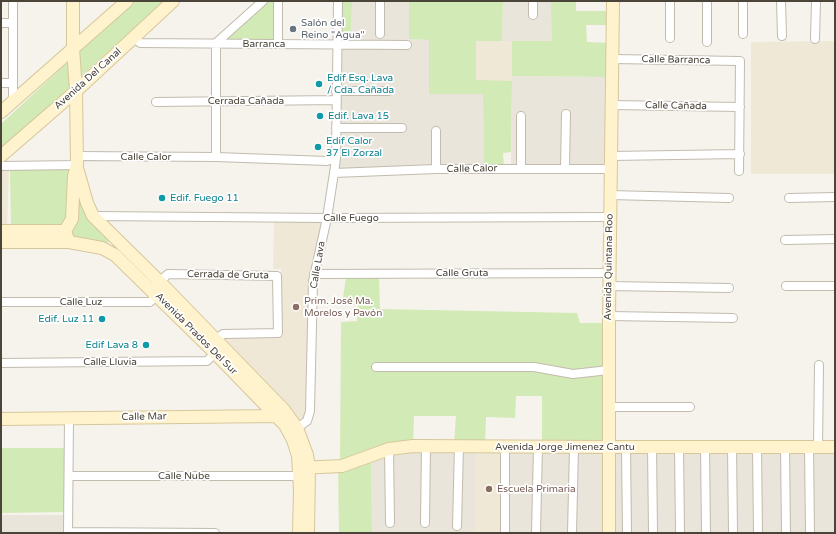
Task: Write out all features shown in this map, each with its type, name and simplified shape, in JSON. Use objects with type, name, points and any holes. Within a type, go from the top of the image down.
[{"type":"main road","name":"Avenida Prados Del Sur","points":[[73,1],[77,163],[74,176],[72,219],[67,236],[102,248],[119,250]]},
{"type":"main road","points":[[1,112],[127,1]]},
{"type":"main road","name":"Avenida Del Canal","points":[[1,156],[76,91],[173,1]]},
{"type":"main road","name":"Avenida Quintana Roo","points":[[609,533],[609,273],[613,1]]},
{"type":"main road","name":"Avenida Prados Del Sur","points":[[77,163],[87,203],[93,216],[119,250],[156,289],[297,428],[307,455],[302,470],[299,533]]},
{"type":"main road","points":[[1,231],[67,236]]},
{"type":"main road","points":[[1,242],[67,236]]},
{"type":"main road","name":"Avenida Prados Del Sur","points":[[280,412],[293,440],[302,470],[308,533]]},
{"type":"main road","name":"Calle Mar","points":[[1,419],[280,412]]},
{"type":"main road","name":"Avenida Jorge Jimenez Cantu","points":[[302,470],[342,466],[389,449],[406,446],[835,447]]},
{"type":"street","points":[[13,1],[13,101]]},
{"type":"street","points":[[134,37],[140,43],[216,44],[264,1]]},
{"type":"street","points":[[278,1],[278,44]]},
{"type":"street","name":"Calle Lava","points":[[297,428],[307,421],[310,411],[313,281],[327,218],[336,158],[338,1]]},
{"type":"street","points":[[380,1],[380,34]]},
{"type":"street","points":[[533,1],[533,15]]},
{"type":"street","points":[[670,1],[670,38]]},
{"type":"street","points":[[707,1],[707,42]]},
{"type":"street","points":[[743,1],[743,34]]},
{"type":"street","points":[[781,1],[782,36]]},
{"type":"street","points":[[815,39],[816,1]]},
{"type":"street","points":[[1,23],[13,23]]},
{"type":"street","points":[[216,44],[216,157]]},
{"type":"street","name":"Barranca","points":[[216,44],[407,45]]},
{"type":"street","name":"Calle Barranca","points":[[612,59],[740,61],[740,107]]},
{"type":"street","points":[[1,83],[12,83]]},
{"type":"street","points":[[336,90],[389,91]]},
{"type":"street","name":"Cerrada Cañada","points":[[156,102],[336,100]]},
{"type":"street","name":"Calle Cañada","points":[[611,105],[740,107]]},
{"type":"street","points":[[739,171],[740,107]]},
{"type":"street","points":[[565,168],[566,114]]},
{"type":"street","points":[[521,116],[521,168]]},
{"type":"street","points":[[336,128],[402,128]]},
{"type":"street","points":[[436,131],[436,169]]},
{"type":"street","points":[[611,156],[740,154]]},
{"type":"street","name":"Calle Calor","points":[[1,166],[216,157],[327,161],[336,158]]},
{"type":"street","name":"Calle Calor","points":[[334,173],[436,169],[610,169]]},
{"type":"street","points":[[610,195],[729,198]]},
{"type":"street","points":[[789,198],[835,197]]},
{"type":"street","name":"Calle Fuego","points":[[93,216],[327,218],[610,217]]},
{"type":"street","points":[[785,240],[835,239]]},
{"type":"street","name":"Calle Gruta","points":[[314,274],[609,273]]},
{"type":"street","name":"Cerrada de Gruta","points":[[156,289],[168,274],[277,276],[278,332],[223,334],[213,346]]},
{"type":"street","points":[[609,286],[729,288]]},
{"type":"street","points":[[786,286],[835,286]]},
{"type":"street","name":"Calle Luz","points":[[1,302],[150,302],[156,289]]},
{"type":"street","points":[[609,316],[733,318]]},
{"type":"street","name":"Calle Lluvia","points":[[1,363],[207,361],[213,346]]},
{"type":"street","points":[[810,533],[813,447],[819,364]]},
{"type":"street","points":[[376,367],[534,367],[573,374],[609,370]]},
{"type":"street","points":[[608,407],[690,406]]},
{"type":"street","points":[[69,418],[68,532],[215,533]]},
{"type":"street","points":[[425,523],[426,446]]},
{"type":"street","points":[[457,526],[458,446]]},
{"type":"street","points":[[505,446],[505,533]]},
{"type":"street","points":[[536,533],[538,447]]},
{"type":"street","points":[[572,533],[574,447]]},
{"type":"street","points":[[626,447],[627,533]]},
{"type":"street","points":[[652,447],[653,533]]},
{"type":"street","points":[[679,447],[680,533]]},
{"type":"street","points":[[705,447],[706,533]]},
{"type":"street","points":[[732,447],[733,533]]},
{"type":"street","points":[[757,447],[758,533]]},
{"type":"street","points":[[785,447],[786,533]]},
{"type":"street","points":[[389,449],[390,523]]},
{"type":"street","name":"Calle Nube","points":[[69,476],[302,470]]},
{"type":"shaded area","points":[[352,1],[409,1],[409,39],[429,40],[429,80],[483,94],[484,167],[334,170],[337,39],[351,39]]},
{"type":"shaded area","points":[[503,1],[552,1],[552,41],[502,41]]},
{"type":"shaded area","points":[[476,41],[512,41],[512,81],[476,81]]},
{"type":"shaded area","points":[[835,41],[835,174],[751,174],[751,42]]},
{"type":"shaded area","points":[[512,76],[610,77],[609,165],[511,167]]},
{"type":"shaded area","points":[[1,170],[9,170],[7,227],[1,227]]},
{"type":"shaded area","name":"Prim. José Ma. Morelos y Pavón","points":[[274,220],[324,221],[312,278],[308,415],[299,423],[223,343],[227,336],[280,337],[281,269],[273,269]]},
{"type":"shaded area","name":"Escuela Primaria","points":[[475,445],[503,445],[504,533],[475,533]]},
{"type":"shaded area","points":[[389,449],[835,452],[835,533],[372,533],[371,455]]},
{"type":"shaded area","points":[[1,515],[69,515],[69,533],[1,533]]},
{"type":"green space","points":[[135,1],[164,1],[80,77],[78,52]]},
{"type":"green space","points":[[263,1],[278,1],[278,44],[216,43]]},
{"type":"green space","points":[[337,1],[352,1],[351,39],[337,39]]},
{"type":"green space","points":[[409,1],[503,1],[502,41],[476,41],[476,80],[512,81],[511,152],[503,153],[504,167],[484,167],[483,94],[429,94],[429,40],[409,39]]},
{"type":"green space","points":[[551,1],[576,1],[576,11],[612,11],[612,25],[586,25],[587,42],[611,43],[610,77],[512,76],[512,41],[552,41]]},
{"type":"green space","points":[[68,62],[70,87],[1,149],[1,124]]},
{"type":"green space","points":[[10,168],[70,169],[69,217],[60,227],[11,228]]},
{"type":"green space","points":[[75,176],[111,235],[107,245],[70,241]]},
{"type":"green space","points":[[379,277],[380,309],[577,313],[580,323],[609,323],[612,451],[542,445],[542,396],[516,396],[515,418],[486,417],[485,445],[454,444],[456,416],[414,416],[413,444],[371,455],[372,533],[339,533],[338,464],[340,464],[341,322],[357,321],[358,305],[342,304],[346,278]]},
{"type":"green space","points":[[1,448],[65,448],[65,512],[1,513]]},
{"type":"place","name":"Salón del Reino \"Agua\"","points":[[293,29]]},
{"type":"place","name":"Edif Esq. Lava / Cda. Cañada","points":[[319,84]]},
{"type":"place","name":"Edif. Lava 15","points":[[320,116]]},
{"type":"place","name":"Edif Calor 37 El Zorzal","points":[[318,147]]},
{"type":"place","name":"Edif. Fuego 11","points":[[162,198]]},
{"type":"place","name":"Prim. José Ma. Morelos y Pavón","points":[[296,307]]},
{"type":"place","name":"Edif. Luz 11","points":[[102,319]]},
{"type":"place","name":"Edif Lava 8","points":[[146,345]]},
{"type":"place","name":"Escuela Primaria","points":[[489,489]]}]
